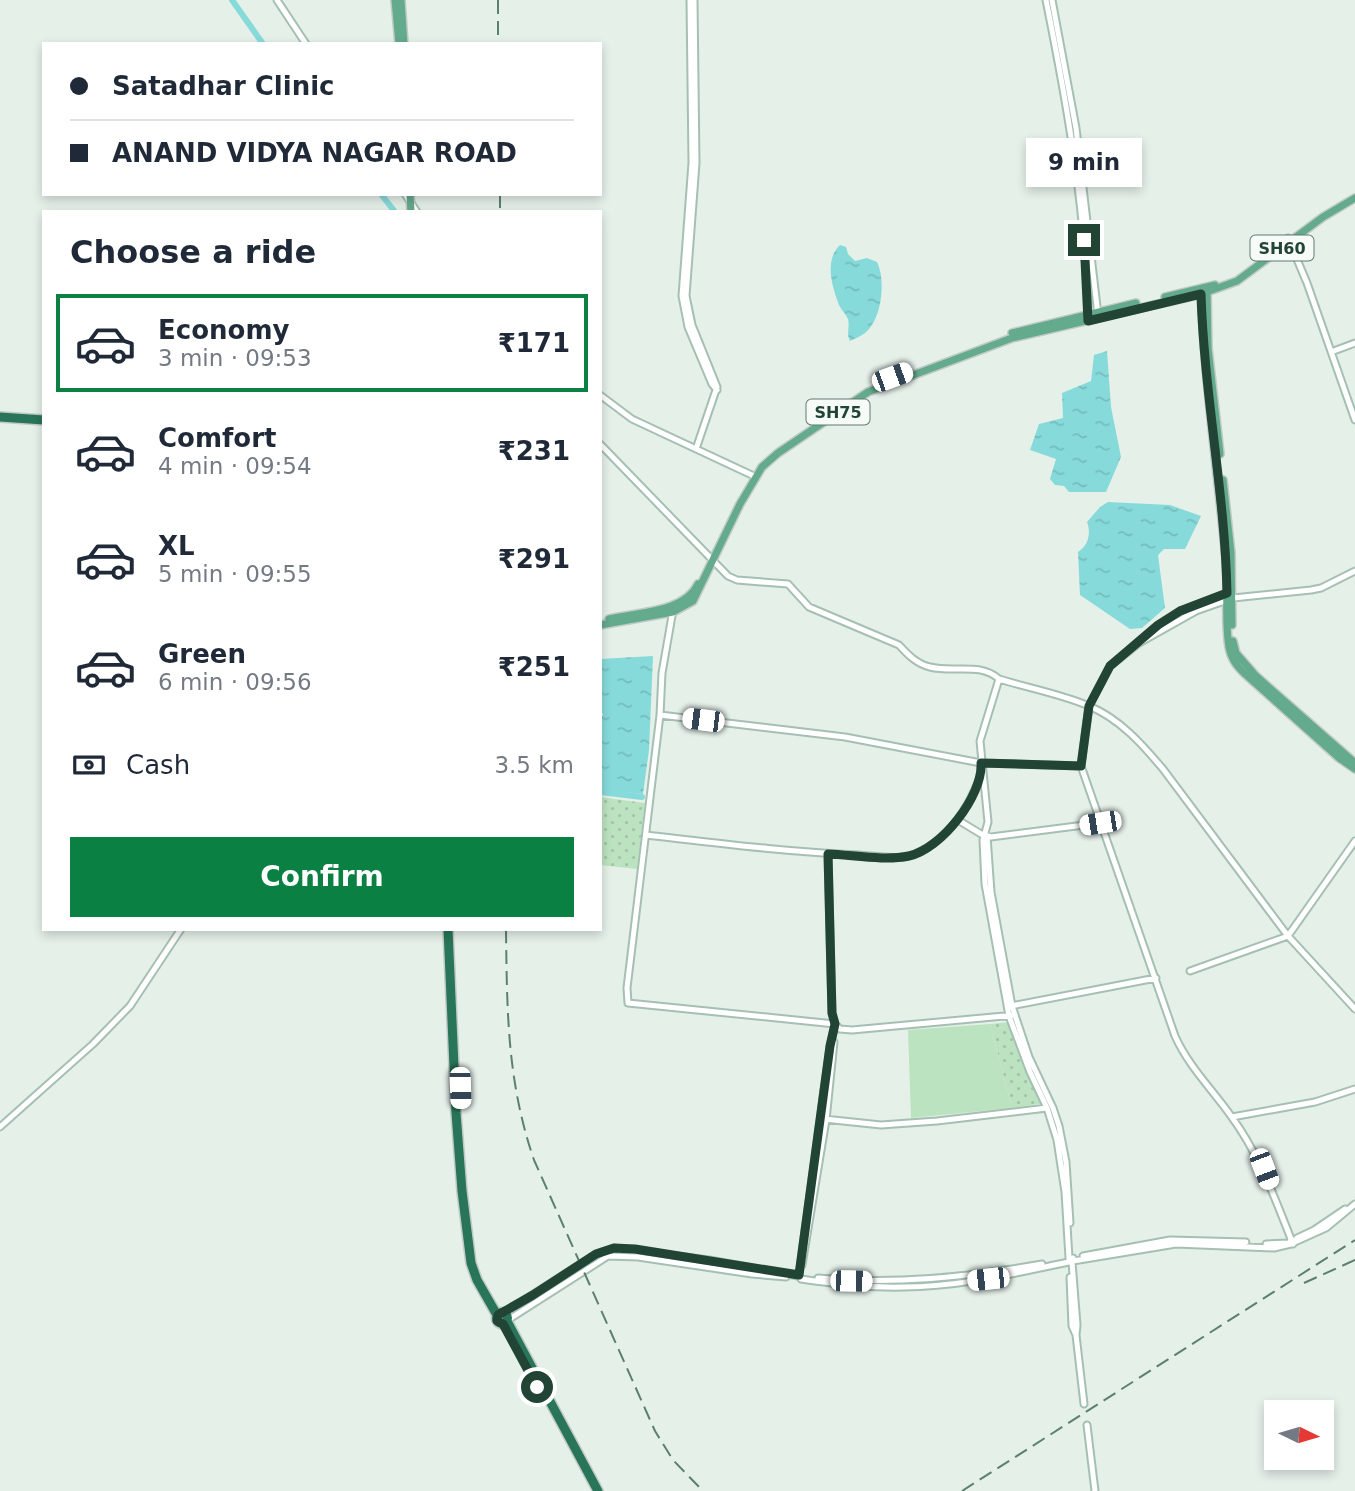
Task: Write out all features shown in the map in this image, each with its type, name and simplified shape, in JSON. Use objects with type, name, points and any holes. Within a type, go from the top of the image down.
[{"type":"highway","points":[[0,411],[42,414]]},
{"type":"highway","points":[[0,417],[42,420]]},
{"type":"highway","points":[[450,931],[471,1263],[477,1280],[503,1317],[595,1491]]},
{"type":"main road","points":[[398,3],[398,42]]},
{"type":"main road","points":[[398,3],[404,42]]},
{"type":"main road","name":"SH60","points":[[1204,291],[1236,276],[1289,240],[1336,203],[1355,195]]},
{"type":"main road","name":"SH75","points":[[602,622],[672,608],[682,603],[696,589],[759,466],[775,451],[870,387],[1011,334],[1204,291]]},
{"type":"main road","points":[[1204,291],[1227,511],[1232,630],[1236,653],[1256,676],[1355,763]]},
{"type":"main road","points":[[1230,595],[1229,645],[1237,666],[1339,758],[1355,769]]},
{"type":"street","points":[[277,0],[305,42]]},
{"type":"street","points":[[692,0],[696,163],[686,296],[692,325],[717,390],[696,449]]},
{"type":"street","points":[[1046,0],[1062,77],[1086,255],[1088,317]]},
{"type":"street","points":[[1052,0],[1076,128],[1098,315]]},
{"type":"street","points":[[1289,240],[1355,420]]},
{"type":"street","points":[[1331,352],[1355,343]]},
{"type":"street","points":[[602,396],[632,419],[754,476]]},
{"type":"street","points":[[602,446],[727,576],[737,580],[788,584],[809,607],[899,645],[907,655],[930,667],[978,669],[992,673],[999,679],[1089,706],[1125,728],[1141,743],[1203,820],[1288,936],[1355,1009]]},
{"type":"street","points":[[1292,1241],[1264,1169],[1232,1117],[1185,1058],[1081,766],[1089,706],[1110,666],[1139,643],[1230,595],[1311,590],[1355,571]]},
{"type":"street","points":[[672,608],[662,673],[660,715],[627,988],[628,1003],[835,1024],[840,1029],[852,1030],[1012,1015]]},
{"type":"street","points":[[999,679],[980,741],[988,822],[983,850],[985,884],[1012,1015],[1030,1072],[1047,1108],[1060,1156],[1084,1404]]},
{"type":"street","points":[[660,715],[845,737],[981,763],[1081,766]]},
{"type":"street","points":[[646,835],[828,854],[901,857],[916,854],[958,820],[975,792],[982,774]]},
{"type":"street","points":[[958,820],[986,836],[1100,823]]},
{"type":"street","points":[[1190,971],[1288,936],[1355,841]]},
{"type":"street","points":[[799,1276],[803,1231],[824,1119],[830,1046],[835,1024],[832,1013],[828,854]]},
{"type":"street","points":[[0,1127],[93,1044],[130,1006],[180,931]]},
{"type":"street","points":[[1010,1006],[1156,978]]},
{"type":"street","points":[[1012,1015],[1028,1057],[1054,1108],[1062,1139],[1068,1188],[1071,1260]]},
{"type":"street","points":[[1232,1117],[1315,1102],[1355,1089]]},
{"type":"street","points":[[824,1119],[881,1125],[1047,1108]]},
{"type":"street","points":[[503,1317],[608,1256],[638,1257],[752,1274],[851,1281],[912,1281],[1071,1260],[1170,1240],[1225,1240],[1267,1244],[1292,1241],[1355,1203]]},
{"type":"street","points":[[1087,1426],[1095,1491]]},
{"type":"green space","points":[[602,797],[645,803],[637,869],[602,865]]},
{"type":"green space","points":[[1011,1022],[1045,1103],[1012,1108],[990,1024]]},
{"type":"green space","points":[[990,1024],[1012,1108],[911,1118],[908,1030]]},
{"type":"water","points":[[840,245],[846,247],[848,254],[855,261],[867,258],[877,262],[881,279],[879,310],[871,327],[850,341],[848,319],[839,305],[831,274],[832,258]]},
{"type":"water","points":[[1107,351],[1111,407],[1121,457],[1106,492],[1069,492],[1064,486],[1055,485],[1050,479],[1056,459],[1030,450],[1039,424],[1063,418],[1062,393],[1091,381],[1094,355]]},
{"type":"water","points":[[1108,502],[1170,505],[1201,516],[1185,549],[1164,549],[1158,555],[1165,608],[1142,628],[1130,629],[1080,595],[1078,552],[1085,546],[1088,538],[1087,522]]},
{"type":"water","points":[[653,656],[649,750],[643,794],[602,790],[602,659]]},
{"type":"waterway","points":[[232,0],[262,42]]},
{"type":"waterway","points":[[383,196],[393,210]]},
{"type":"waterway","points":[[602,792],[642,797]]},
{"type":"railway","points":[[498,0],[498,42]]},
{"type":"railway","points":[[500,196],[500,210]]},
{"type":"railway","points":[[506,931],[510,1046],[518,1102],[534,1160],[655,1431],[673,1460],[703,1491]]},
{"type":"railway","points":[[962,1491],[1355,1240]]},
{"type":"railway","points":[[1304,1283],[1355,1260]]},
{"type":"route","points":[[537,1387],[503,1324],[496,1318],[500,1312],[504,1313],[596,1254],[614,1248],[635,1249],[799,1275],[803,1231],[835,1024],[832,1013],[828,854],[901,857],[923,850],[958,820],[975,792],[982,774],[981,763],[1081,766],[1089,706],[1110,666],[1158,625],[1180,611],[1227,593],[1227,567],[1203,349],[1201,294],[1088,321],[1084,240]]}]
